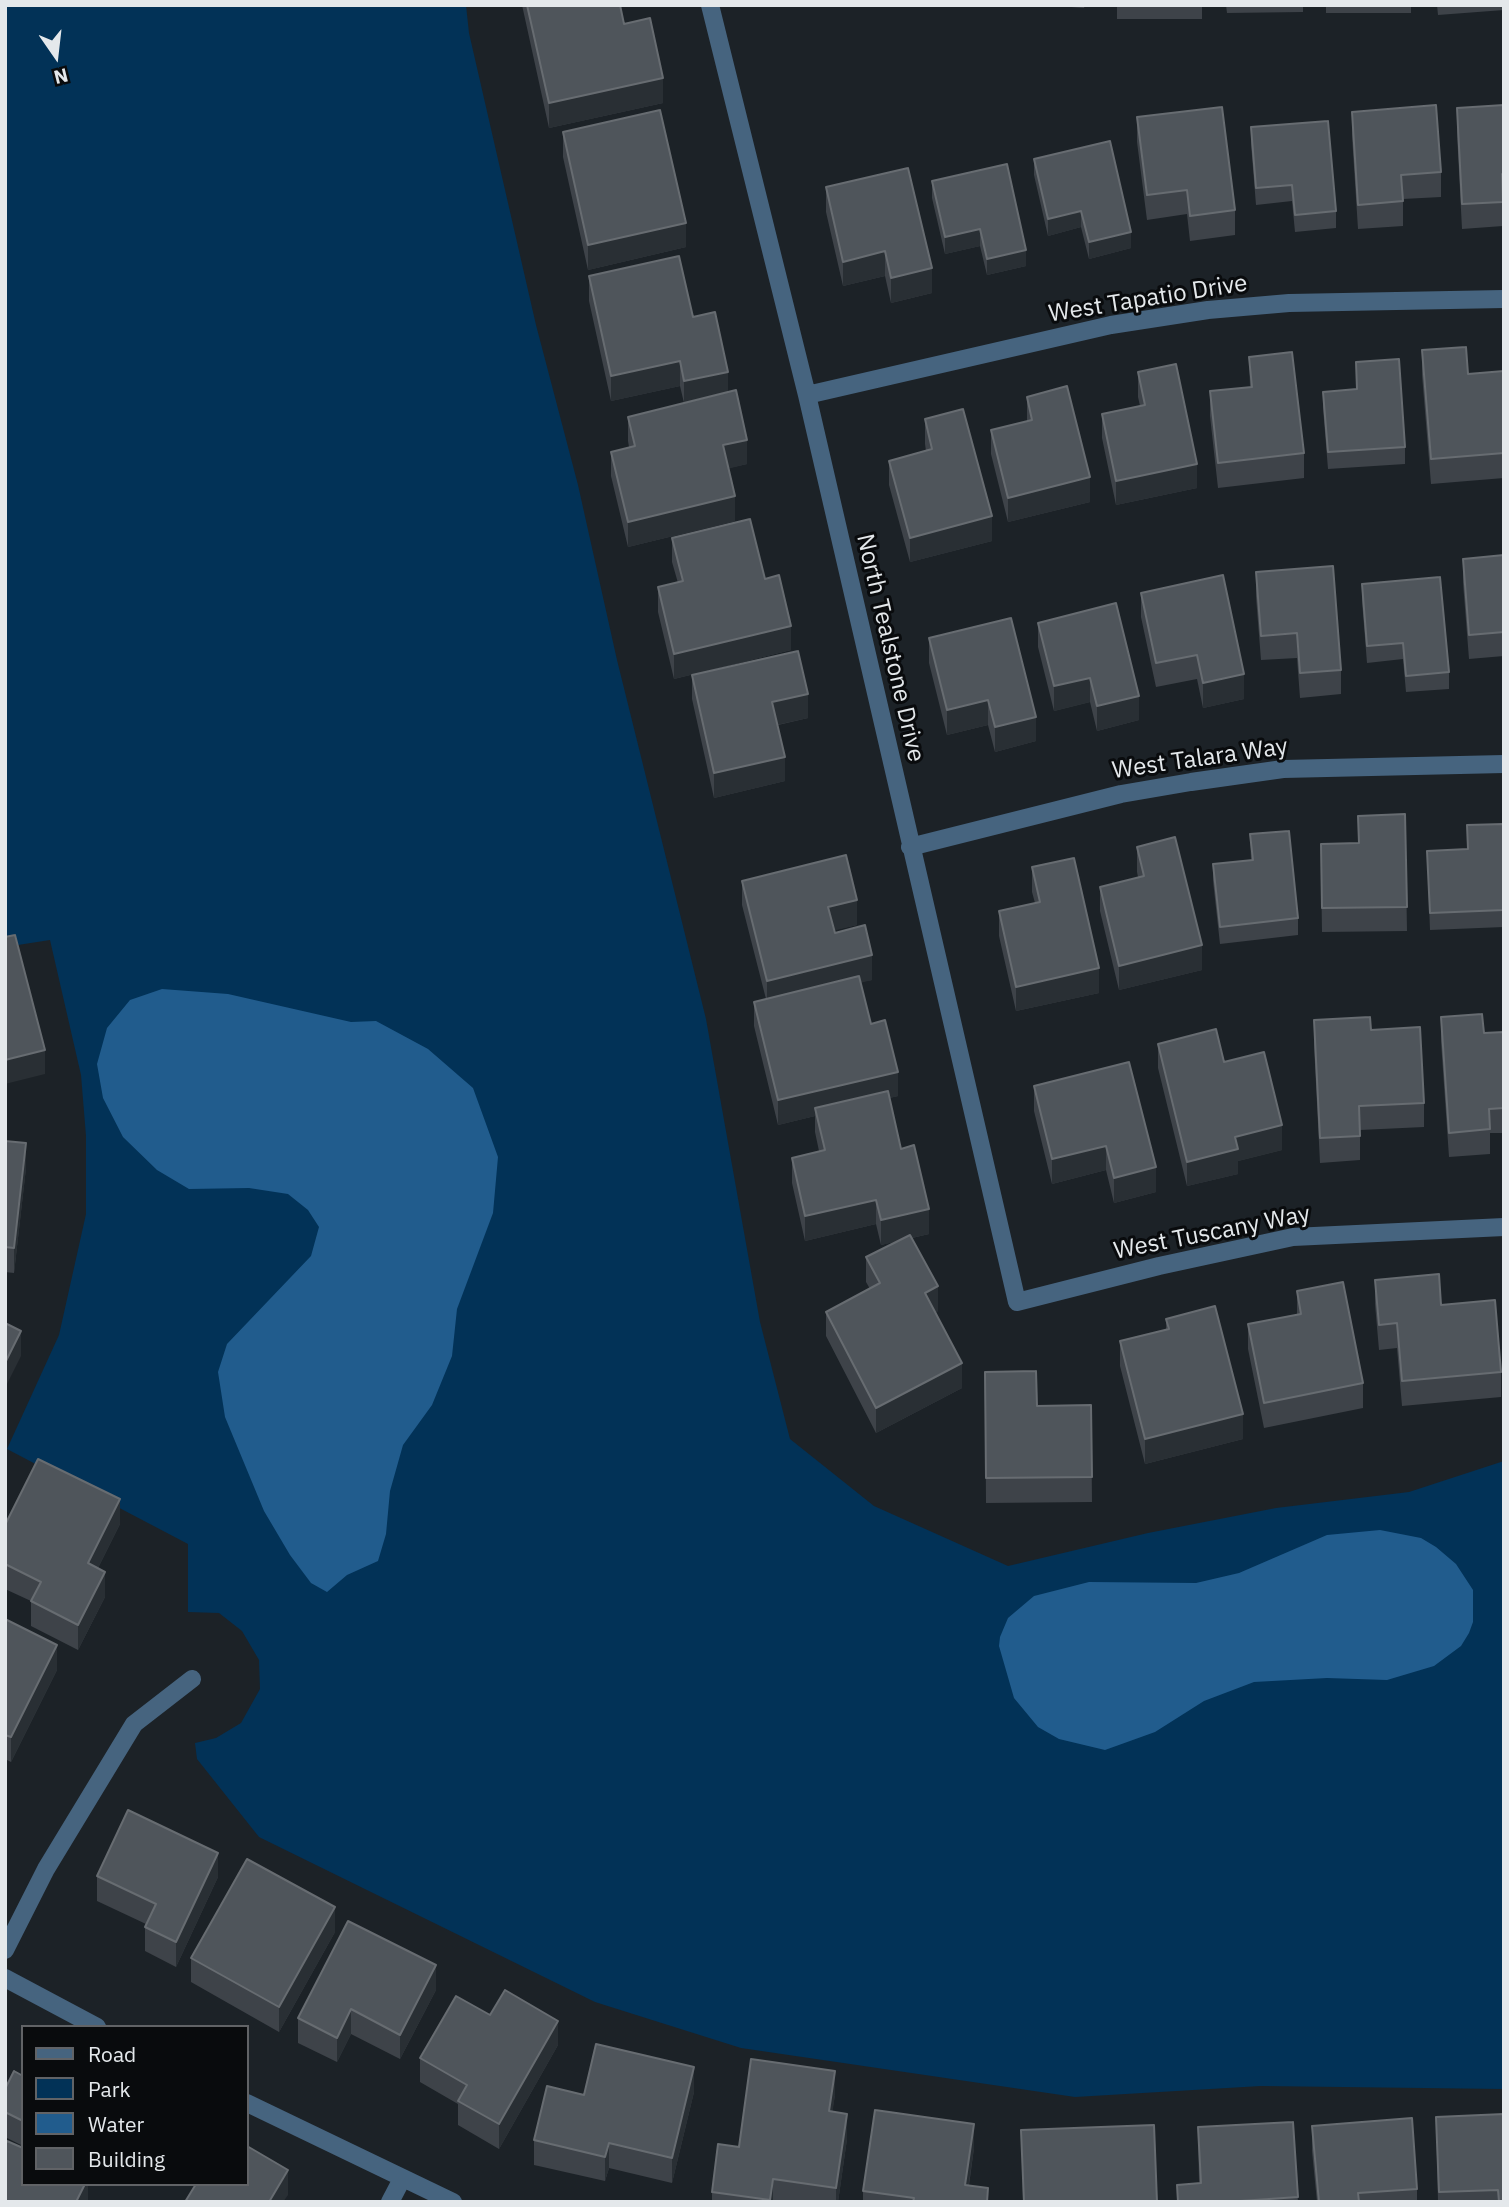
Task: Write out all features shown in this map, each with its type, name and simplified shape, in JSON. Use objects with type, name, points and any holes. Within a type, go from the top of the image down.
[{"type":"street","name":"North Tealstone Drive","points":[[710,5],[807,395],[1017,1302]]},
{"type":"street","name":"West Tapatio Drive","points":[[807,395],[1111,325],[1208,310],[1289,303],[1504,299]]},
{"type":"street","name":"West Talara Way","points":[[910,848],[1121,794],[1191,782],[1283,769],[1504,764]]},
{"type":"street","name":"West Tuscany Way","points":[[1017,1302],[1159,1266],[1293,1237],[1504,1227]]},
{"type":"street","points":[[5,1950],[46,1869],[134,1724],[192,1679]]},
{"type":"street","points":[[5,1978],[93,2025]]},
{"type":"street","points":[[248,2103],[453,2202]]},
{"type":"street","points":[[390,2202],[402,2179]]},
{"type":"green space","points":[[5,5],[466,5],[469,33],[536,325],[578,485],[617,660],[706,1019],[760,1322],[790,1439],[874,1506],[1008,1566],[1148,1533],[1276,1508],[1409,1492],[1504,1461],[1504,2089],[1261,2086],[1075,2097],[741,2048],[595,2002],[259,1837],[197,1759],[195,1743],[216,1738],[241,1723],[260,1689],[259,1660],[242,1631],[219,1613],[188,1612],[188,1544],[7,1449],[59,1335],[86,1214],[86,1136],[81,1075],[50,940],[5,947]]},
{"type":"water","points":[[162,989],[228,994],[351,1022],[376,1021],[428,1049],[473,1088],[498,1157],[493,1213],[457,1309],[452,1356],[432,1405],[403,1445],[390,1491],[386,1534],[378,1561],[347,1575],[327,1592],[311,1583],[290,1555],[264,1511],[225,1417],[218,1372],[227,1344],[311,1256],[319,1227],[308,1210],[288,1194],[249,1188],[189,1189],[157,1170],[123,1137],[103,1098],[97,1064],[107,1028],[130,1000]]},
{"type":"water","points":[[1380,1530],[1421,1538],[1436,1547],[1456,1564],[1473,1590],[1473,1622],[1469,1633],[1461,1646],[1434,1666],[1387,1680],[1327,1678],[1254,1682],[1204,1701],[1155,1732],[1105,1750],[1059,1739],[1038,1727],[1014,1698],[999,1646],[1000,1637],[1008,1618],[1034,1596],[1089,1582],[1196,1583],[1239,1573],[1327,1535]]},
{"type":"building","points":[[527,5],[620,5],[624,24],[650,18],[663,78],[549,103]]},
{"type":"building","points":[[1436,105],[1441,172],[1401,175],[1403,201],[1358,205],[1352,112]]},
{"type":"building","points":[[1504,105],[1503,202],[1462,204],[1457,108]]},
{"type":"building","points":[[1222,107],[1235,210],[1190,216],[1187,190],[1147,195],[1137,117]]},
{"type":"building","points":[[660,110],[686,223],[588,245],[563,132]]},
{"type":"building","points":[[1328,121],[1336,211],[1295,215],[1292,185],[1256,188],[1251,127]]},
{"type":"building","points":[[1110,141],[1131,232],[1089,242],[1081,211],[1048,219],[1034,159]]},
{"type":"building","points":[[1007,164],[1026,250],[987,259],[980,229],[945,237],[932,181]]},
{"type":"building","points":[[908,168],[932,268],[891,278],[885,251],[843,262],[826,187]]},
{"type":"building","points":[[679,256],[693,317],[715,312],[728,372],[684,381],[680,361],[611,376],[589,276]]},
{"type":"building","points":[[1466,347],[1468,374],[1504,371],[1504,453],[1431,459],[1422,350]]},
{"type":"building","points":[[1292,352],[1304,453],[1218,463],[1210,391],[1252,387],[1249,357]]},
{"type":"building","points":[[1399,359],[1405,447],[1328,452],[1323,392],[1357,389],[1356,362]]},
{"type":"building","points":[[1176,364],[1197,464],[1116,481],[1102,414],[1145,405],[1138,372]]},
{"type":"building","points":[[1067,386],[1090,477],[1008,498],[991,430],[1032,420],[1027,397]]},
{"type":"building","points":[[736,390],[747,440],[723,445],[735,496],[628,522],[611,452],[635,446],[628,417]]},
{"type":"building","points":[[963,409],[992,516],[910,538],[889,461],[932,449],[925,419]]},
{"type":"building","points":[[750,519],[765,579],[779,575],[791,626],[674,654],[658,587],[683,581],[672,538]]},
{"type":"building","points":[[1504,555],[1504,632],[1469,635],[1463,559]]},
{"type":"building","points":[[1333,566],[1341,670],[1300,673],[1297,633],[1261,636],[1256,572]]},
{"type":"building","points":[[1223,575],[1244,674],[1203,683],[1197,655],[1156,663],[1141,593]]},
{"type":"building","points":[[1440,577],[1449,672],[1406,676],[1403,643],[1367,646],[1362,584]]},
{"type":"building","points":[[1116,603],[1139,696],[1097,706],[1090,678],[1054,686],[1038,623]]},
{"type":"building","points":[[1011,618],[1036,717],[995,727],[988,700],[947,710],[929,638]]},
{"type":"building","points":[[798,651],[808,694],[772,702],[785,757],[714,773],[692,675]]},
{"type":"building","points":[[1405,814],[1407,907],[1322,908],[1321,844],[1359,843],[1358,816]]},
{"type":"building","points":[[1504,824],[1504,910],[1430,913],[1427,851],[1468,849],[1467,825]]},
{"type":"building","points":[[1289,831],[1298,918],[1220,927],[1213,864],[1253,860],[1250,834]]},
{"type":"building","points":[[1175,837],[1202,945],[1119,966],[1100,887],[1144,876],[1137,847]]},
{"type":"building","points":[[846,855],[857,900],[828,907],[835,933],[865,925],[872,955],[767,981],[742,881]]},
{"type":"building","points":[[1074,858],[1099,968],[1016,987],[999,911],[1040,902],[1032,867]]},
{"type":"building","points":[[15,935],[45,1050],[5,1060],[5,937]]},
{"type":"building","points":[[859,976],[871,1024],[885,1020],[898,1072],[778,1100],[754,1002]]},
{"type":"building","points":[[1482,1014],[1484,1033],[1504,1032],[1504,1108],[1489,1109],[1490,1129],[1449,1133],[1441,1017]]},
{"type":"building","points":[[1370,1017],[1371,1030],[1420,1027],[1424,1103],[1359,1106],[1360,1136],[1320,1138],[1314,1020]]},
{"type":"building","points":[[1216,1029],[1224,1062],[1264,1052],[1282,1125],[1235,1137],[1238,1149],[1187,1162],[1158,1044]]},
{"type":"building","points":[[1129,1062],[1156,1167],[1114,1178],[1106,1146],[1052,1159],[1034,1086]]},
{"type":"building","points":[[888,1091],[901,1149],[914,1145],[929,1209],[881,1220],[876,1200],[805,1216],[792,1158],[825,1150],[815,1108]]},
{"type":"building","points":[[5,1141],[26,1143],[14,1248],[5,1247]]},
{"type":"building","points":[[910,1235],[938,1286],[925,1293],[962,1363],[876,1408],[826,1312],[880,1283],[866,1257]]},
{"type":"building","points":[[1439,1274],[1441,1305],[1495,1300],[1501,1372],[1402,1381],[1397,1323],[1379,1325],[1375,1280]]},
{"type":"building","points":[[1343,1282],[1363,1383],[1264,1403],[1248,1324],[1301,1314],[1297,1291]]},
{"type":"building","points":[[1215,1306],[1243,1414],[1145,1439],[1120,1341],[1169,1329],[1166,1319]]},
{"type":"building","points":[[5,1323],[21,1331],[5,1363]]},
{"type":"building","points":[[1036,1371],[1037,1406],[1091,1405],[1092,1477],[986,1478],[985,1372]]},
{"type":"building","points":[[38,1459],[120,1499],[88,1563],[105,1572],[78,1625],[31,1601],[41,1582],[5,1564],[5,1525]]},
{"type":"building","points":[[5,1619],[57,1645],[11,1737],[5,1735]]},
{"type":"building","points":[[128,1810],[218,1853],[176,1942],[145,1927],[156,1904],[97,1876]]},
{"type":"building","points":[[247,1859],[335,1907],[279,2007],[191,1958]]},
{"type":"building","points":[[348,1921],[436,1965],[400,2035],[351,2009],[337,2038],[298,2018]]},
{"type":"building","points":[[505,1990],[558,2021],[499,2124],[458,2101],[467,2085],[420,2058],[456,1996],[490,2015]]},
{"type":"building","points":[[596,2044],[694,2067],[672,2158],[609,2143],[605,2157],[534,2140],[547,2086],[584,2095]]},
{"type":"building","points":[[751,2059],[835,2071],[829,2111],[847,2114],[836,2188],[773,2179],[770,2200],[712,2192],[718,2144],[739,2147]]},
{"type":"building","points":[[14,2071],[21,2075],[21,2120],[5,2112],[5,2089]]},
{"type":"building","points":[[875,2110],[974,2124],[965,2185],[988,2188],[987,2202],[913,2202],[914,2198],[863,2191]]},
{"type":"building","points":[[1504,2114],[1504,2202],[1499,2202],[1498,2190],[1439,2192],[1436,2117]]},
{"type":"building","points":[[1412,2118],[1417,2189],[1358,2193],[1359,2202],[1319,2202],[1312,2126]]},
{"type":"building","points":[[1293,2122],[1298,2197],[1240,2202],[1178,2202],[1177,2185],[1201,2183],[1198,2127]]},
{"type":"building","points":[[1154,2125],[1157,2202],[1024,2202],[1021,2130]]},
{"type":"building","points":[[7,2141],[21,2147],[21,2186],[84,2186],[76,2202],[5,2202]]},
{"type":"building","points":[[248,2147],[288,2170],[269,2202],[185,2202],[195,2186],[248,2186]]}]
